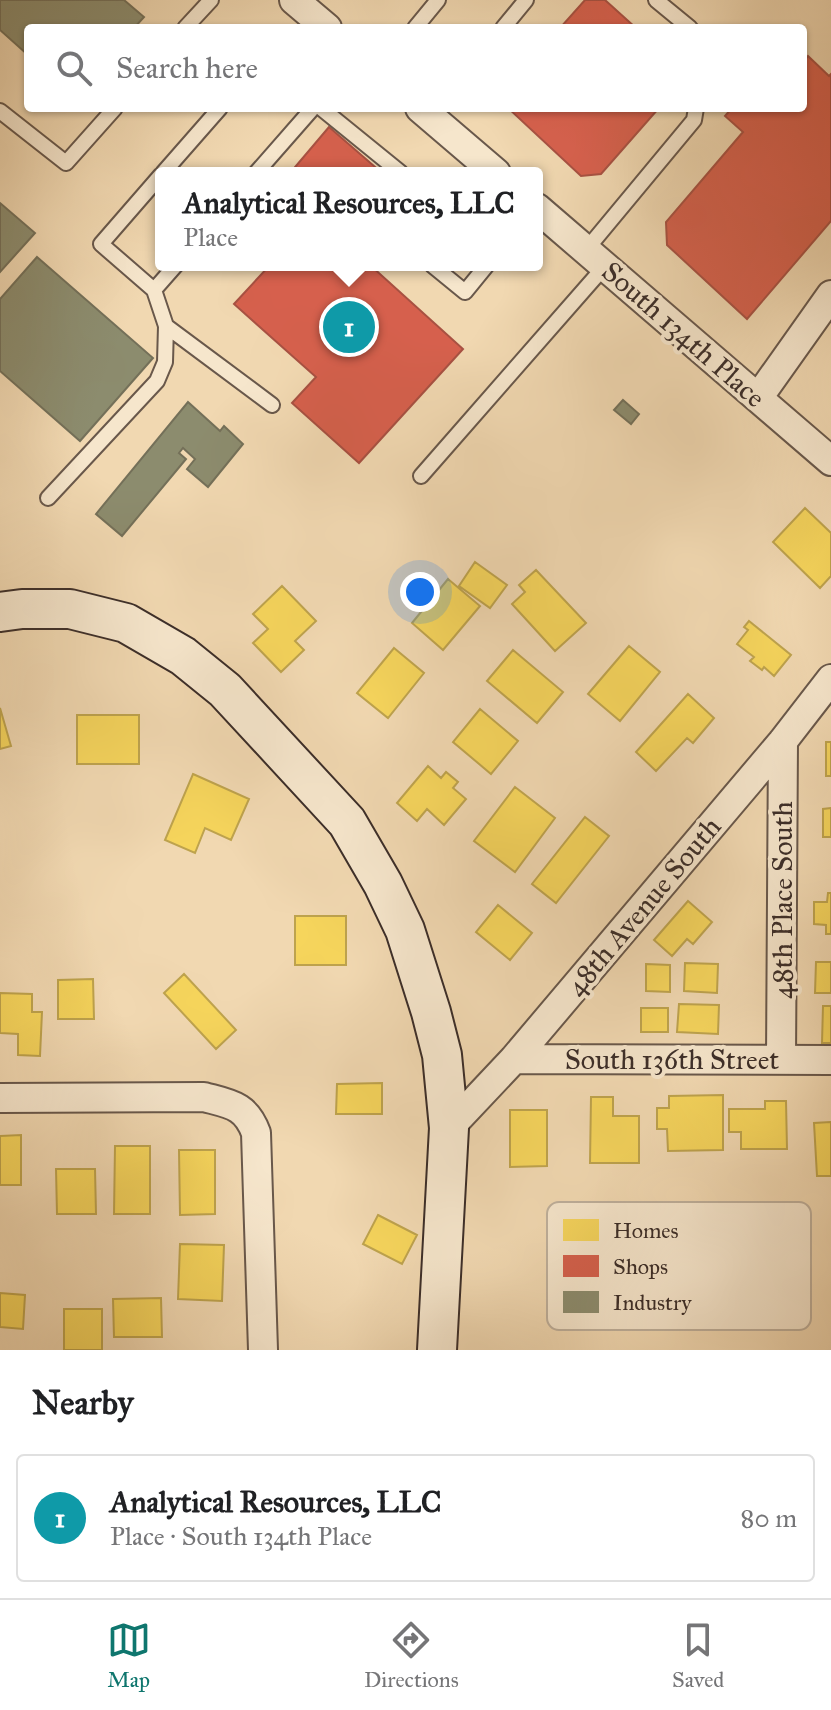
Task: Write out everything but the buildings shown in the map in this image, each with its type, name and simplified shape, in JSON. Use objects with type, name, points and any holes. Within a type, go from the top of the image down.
[{"type":"street","points":[[294,0],[322,24]]},
{"type":"street","points":[[430,112],[488,167]]},
{"type":"street","name":"South 134th Place","points":[[543,213],[831,461]]},
{"type":"street","points":[[758,398],[831,295]]},
{"type":"street","points":[[0,612],[70,609],[126,623],[183,656],[225,690],[347,822],[405,930],[442,1055],[449,1128],[437,1350]]},
{"type":"street","name":"48th Avenue South","points":[[449,1128],[514,1059],[783,741],[831,679]]},
{"type":"street","name":"48th Place South","points":[[781,1059],[783,741]]},
{"type":"street","name":"South 136th Street","points":[[514,1059],[831,1060]]},
{"type":"street","points":[[0,1098],[204,1097],[235,1105],[250,1117],[256,1133],[263,1350]]},
{"type":"lane","points":[[188,0],[205,5],[188,24]]},
{"type":"lane","points":[[418,24],[438,0]]},
{"type":"lane","points":[[506,24],[526,0]]},
{"type":"lane","points":[[656,0],[685,24]]},
{"type":"lane","points":[[0,111],[66,163],[111,112]]},
{"type":"lane","points":[[168,167],[216,112]]},
{"type":"lane","points":[[261,167],[309,112]]},
{"type":"lane","points":[[326,112],[394,167]]},
{"type":"lane","points":[[421,476],[595,258],[694,120],[695,112]]},
{"type":"lane","points":[[48,498],[157,381],[165,362],[166,326],[154,290],[101,244],[155,182]]},
{"type":"lane","points":[[154,290],[171,271]]},
{"type":"lane","points":[[439,271],[465,292],[482,271]]},
{"type":"lane","points":[[166,326],[272,405]]},
{"type":"place","name":"Analytical Resources, LLC","points":[[349,327]]}]
